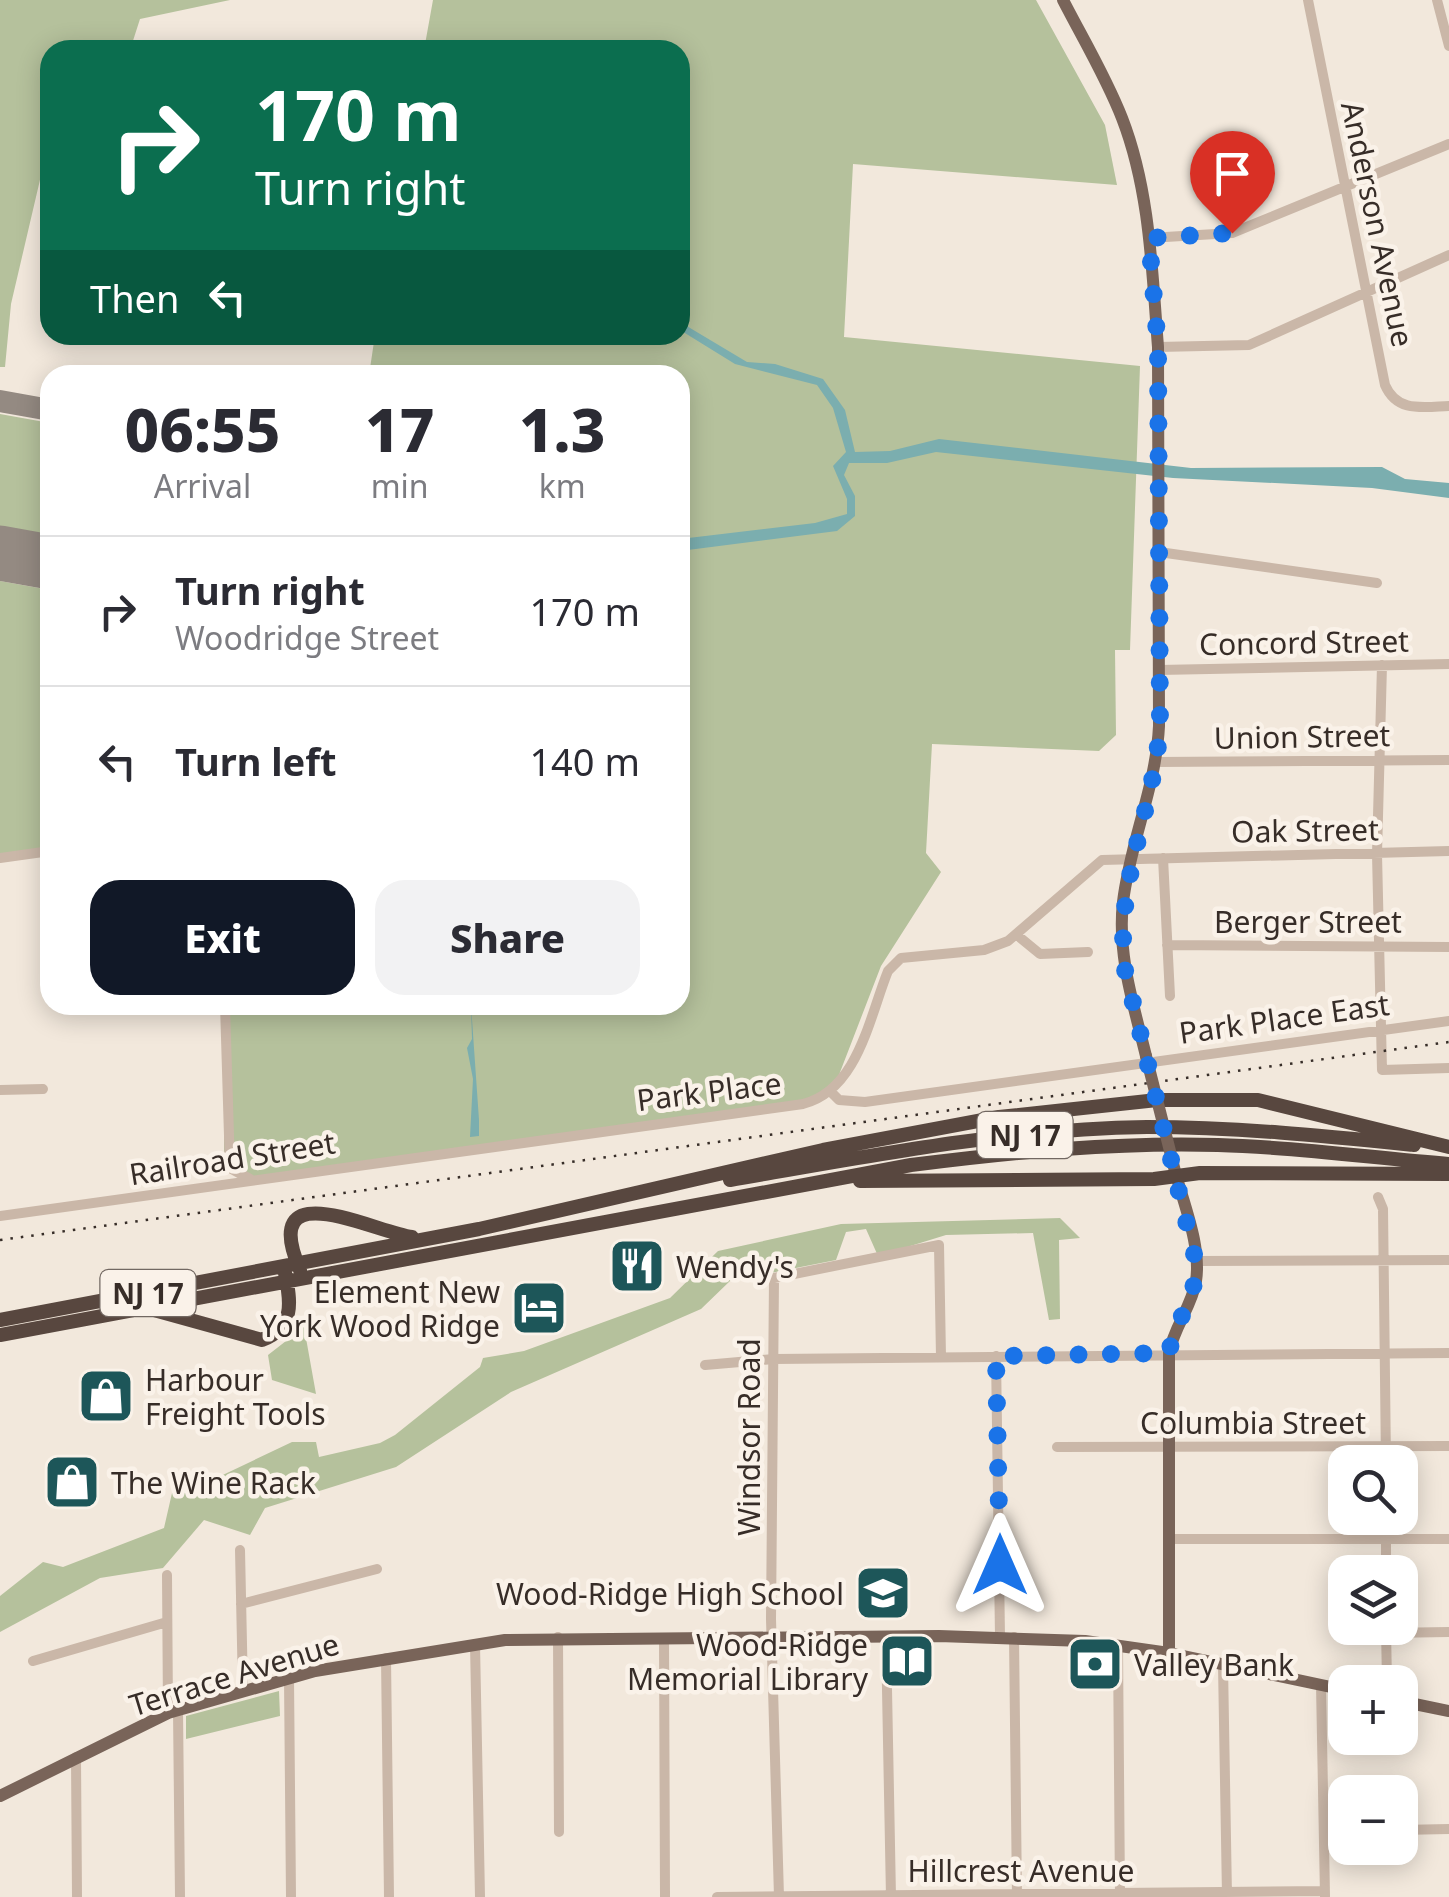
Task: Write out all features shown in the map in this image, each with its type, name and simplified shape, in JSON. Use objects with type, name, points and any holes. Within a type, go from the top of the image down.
[{"type":"highway","points":[[606,1202],[888,1136],[1157,1100],[1276,1102],[1449,1148]]},
{"type":"highway","name":"NJ 17","points":[[0,1335],[154,1310],[423,1238],[894,1151],[1090,1130],[1217,1128],[1449,1148]]},
{"type":"highway","name":"NJ 17","points":[[0,1320],[289,1271],[306,1278],[984,1156],[1147,1144],[1283,1148],[1449,1164]]},
{"type":"highway","points":[[849,1178],[870,1182],[1449,1174]]},
{"type":"highway","points":[[154,1310],[262,1340],[280,1330],[289,1315],[295,1226],[311,1211],[326,1211],[390,1234],[423,1238]]},
{"type":"main road","points":[[1062,0],[1121,117],[1140,181],[1158,347],[1160,670],[1156,762],[1122,905],[1123,952],[1196,1262],[1193,1293],[1173,1331],[1169,1353],[1170,1653]]},
{"type":"main road","name":"Terrace Avenue","points":[[0,1796],[173,1711],[289,1678],[386,1658],[496,1642],[558,1638],[1007,1638],[1170,1653],[1328,1686]]},
{"type":"main road","points":[[1418,1705],[1449,1711]]},
{"type":"street","name":"Anderson Avenue","points":[[1308,0],[1385,385],[1392,398],[1406,406],[1449,406]]},
{"type":"street","points":[[1437,0],[1448,40]]},
{"type":"street","points":[[1149,238],[1232,233],[1449,144]]},
{"type":"street","points":[[1158,347],[1248,345],[1449,255]]},
{"type":"street","points":[[1159,552],[1377,583]]},
{"type":"street","points":[[1382,664],[1377,854],[1382,1070],[1449,1068]]},
{"type":"street","name":"Concord Street","points":[[1160,670],[1449,664]]},
{"type":"street","name":"Union Street","points":[[1156,762],[1449,760]]},
{"type":"street","name":"Oak Street","points":[[1017,936],[1094,864],[1132,858],[1449,851]]},
{"type":"street","points":[[0,858],[40,852]]},
{"type":"street","points":[[1162,858],[1170,996]]},
{"type":"street","points":[[832,1093],[848,1071],[888,971],[900,958],[984,950],[1017,936],[1040,954],[1088,952]]},
{"type":"street","name":"Berger Street","points":[[1166,946],[1449,947]]},
{"type":"street","points":[[225,1015],[230,1168],[251,1179]]},
{"type":"street","name":"Park Place East","points":[[947,1091],[1449,1020]]},
{"type":"street","points":[[0,1090],[43,1089]]},
{"type":"street","name":"Park Place","points":[[472,1147],[803,1104],[832,1093],[840,1100],[865,1102],[947,1091]]},
{"type":"street","name":"Railroad Street","points":[[0,1216],[221,1188],[251,1179],[472,1147]]},
{"type":"street","points":[[1378,1197],[1383,1209],[1386,1445]]},
{"type":"street","name":"Windsor Road","points":[[778,1896],[774,1278],[938,1246],[941,1357]]},
{"type":"street","points":[[1196,1262],[1449,1260]]},
{"type":"street","points":[[705,1365],[774,1359],[1449,1353]]},
{"type":"street","points":[[996,1356],[1017,1896]]},
{"type":"street","name":"Columbia Street","points":[[1418,1446],[1449,1446]]},
{"type":"street","name":"Columbia Street","points":[[1056,1447],[1328,1447]]},
{"type":"street","points":[[1386,1535],[1386,1555]]},
{"type":"street","points":[[1170,1539],[1449,1540]]},
{"type":"street","points":[[240,1550],[243,1691]]},
{"type":"street","points":[[240,1604],[377,1569]]},
{"type":"street","points":[[166,1575],[180,1897]]},
{"type":"street","points":[[33,1661],[167,1622]]},
{"type":"street","points":[[1418,1631],[1449,1632]]},
{"type":"street","points":[[886,1637],[891,1896]]},
{"type":"street","points":[[558,1638],[559,1832]]},
{"type":"street","points":[[664,1638],[666,1897]]},
{"type":"street","points":[[475,1644],[480,1897]]},
{"type":"street","points":[[1118,1646],[1120,1896]]},
{"type":"street","points":[[386,1658],[389,1897]]},
{"type":"street","points":[[1223,1665],[1226,1895]]},
{"type":"street","points":[[289,1678],[290,1897]]},
{"type":"street","points":[[1321,1685],[1325,1894]]},
{"type":"street","points":[[76,1757],[77,1897]]},
{"type":"street","points":[[1418,1830],[1449,1829]]},
{"type":"street","points":[[1324,1831],[1328,1831]]},
{"type":"street","name":"Hillcrest Avenue","points":[[717,1897],[1325,1894]]},
{"type":"green space","points":[[0,0],[230,0],[140,19],[133,40],[40,40],[40,180],[11,304],[5,367],[0,367]]},
{"type":"green space","points":[[433,0],[1036,0],[1105,125],[1117,185],[853,164],[844,337],[1140,366],[1130,650],[1115,650],[1116,735],[1099,751],[932,744],[926,853],[941,872],[881,966],[832,1093],[820,1100],[242,1181],[224,1151],[224,1015],[690,1015],[690,365],[370,365],[374,345],[690,345],[690,40],[426,40]]},
{"type":"green space","points":[[0,414],[40,421],[40,534],[0,527]]},
{"type":"green space","points":[[0,581],[40,588],[40,849],[0,855]]},
{"type":"green space","points":[[1060,1218],[1080,1238],[1059,1240],[1060,1319],[1049,1320],[1033,1233],[946,1235],[878,1256],[866,1229],[846,1232],[836,1260],[730,1281],[701,1309],[511,1392],[396,1467],[265,1508],[250,1535],[204,1520],[163,1568],[100,1578],[0,1632],[0,1596],[43,1562],[63,1567],[164,1528],[175,1480],[208,1482],[292,1442],[316,1442],[319,1457],[380,1443],[480,1367],[483,1358],[524,1351],[670,1298],[718,1251],[841,1224]]},
{"type":"green space","points":[[304,1327],[316,1394],[272,1380],[268,1355]]},
{"type":"green space","points":[[279,1691],[280,1716],[186,1739],[186,1716]]},
{"type":"water","points":[[690,328],[747,362],[775,364],[823,379],[845,410],[855,452],[890,451],[939,439],[1191,468],[1382,467],[1405,479],[1449,483],[1449,498],[1372,488],[1173,478],[936,452],[887,463],[849,463],[844,475],[855,496],[855,516],[837,531],[690,550],[690,538],[815,523],[847,514],[847,499],[833,466],[846,452],[833,408],[817,385],[735,364],[690,336]]},
{"type":"water","points":[[471,1015],[479,1136],[470,1137],[473,1079],[467,1048],[472,1039]]},
{"type":"taxiway","points":[[0,401],[40,408]]},
{"type":"runway","points":[[0,553],[40,560]]},
{"type":"railway","points":[[0,1240],[1449,1042]]},
{"type":"place","name":"Wendy's","points":[[637,1266]]},
{"type":"place","name":"Element New York Wood Ridge","points":[[539,1308]]},
{"type":"place","name":"Harbour Freight Tools","points":[[106,1396]]},
{"type":"place","name":"The Wine Rack","points":[[72,1482]]},
{"type":"place","name":"Wood-Ridge High School","points":[[883,1593]]},
{"type":"place","name":"Wood-Ridge Memorial Library","points":[[907,1661]]},
{"type":"place","name":"Valley Bank","points":[[1095,1664]]},
{"type":"route","points":[[1000,1565],[996,1356],[1169,1353],[1173,1331],[1196,1281],[1196,1262],[1125,970],[1122,905],[1152,786],[1160,726],[1158,347],[1149,238],[1232,233]]}]
